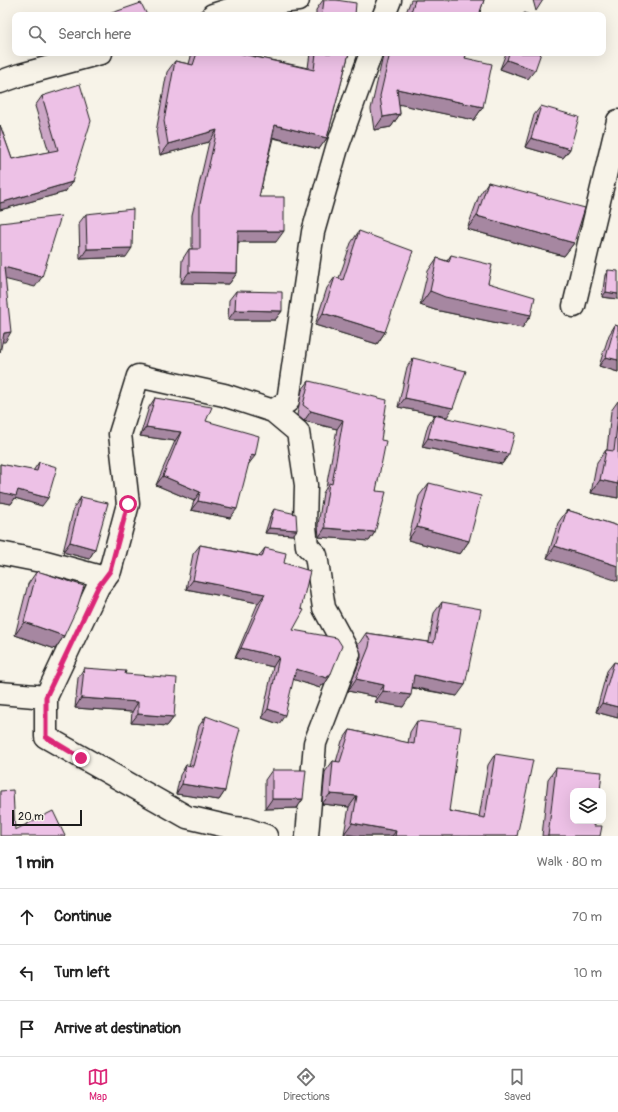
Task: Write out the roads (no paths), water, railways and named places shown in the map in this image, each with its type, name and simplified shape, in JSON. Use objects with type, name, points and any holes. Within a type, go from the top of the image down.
[{"type":"street","points":[[222,12],[238,7],[298,0]]},
{"type":"street","points":[[385,12],[390,0],[386,0]]},
{"type":"street","points":[[0,82],[91,56]]},
{"type":"street","points":[[273,411],[288,401],[313,232],[336,148],[370,56]]},
{"type":"street","points":[[574,306],[618,121]]},
{"type":"street","points":[[266,836],[246,829],[234,828],[187,817],[46,737],[46,697],[98,587],[110,571],[128,504],[120,434],[138,376],[224,395],[273,411],[298,432],[306,485],[307,546],[316,555],[324,608],[349,654],[315,743],[306,836]]},
{"type":"street","points":[[0,553],[46,562],[105,578]]},
{"type":"street","points":[[0,693],[46,697]]}]
